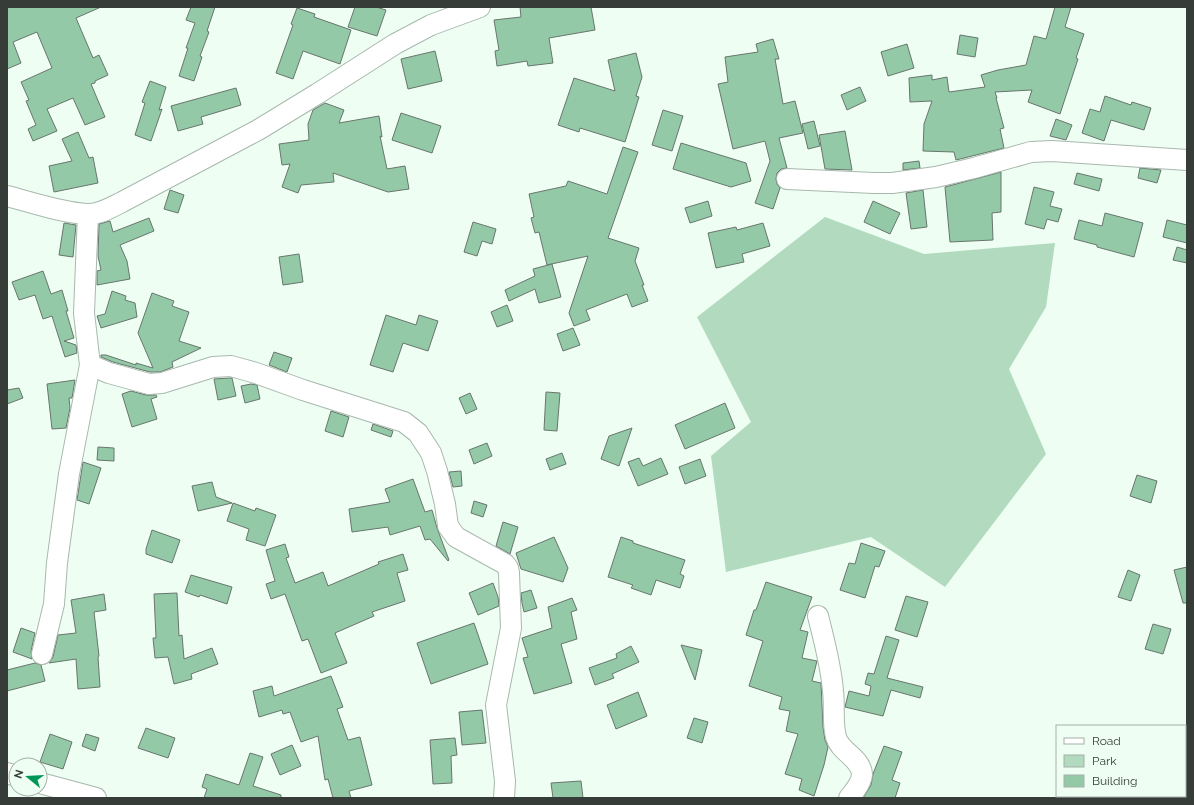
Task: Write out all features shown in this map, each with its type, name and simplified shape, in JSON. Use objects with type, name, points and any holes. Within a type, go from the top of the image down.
[{"type":"street","points":[[7,196],[67,211],[88,214],[97,212],[122,202],[216,153],[290,110],[395,44],[431,25],[480,7]]},
{"type":"street","points":[[787,179],[892,183],[974,168],[1031,152],[1052,151],[1187,160]]},
{"type":"street","points":[[42,654],[54,604],[57,564],[69,474],[90,365],[84,313],[88,214]]},
{"type":"street","points":[[90,365],[123,377],[149,384],[162,383],[213,367],[231,366],[404,422],[418,433],[431,453],[445,504],[448,526],[451,532],[456,537],[504,564],[510,573],[511,628],[496,705],[505,782],[504,798]]},
{"type":"street","points":[[818,616],[833,690],[836,737],[840,745],[860,767],[862,775],[854,792],[849,798]]},
{"type":"street","points":[[48,785],[96,798]]},
{"type":"green space","points":[[825,217],[924,254],[1055,243],[1046,307],[1009,369],[1046,454],[945,587],[871,537],[726,572],[711,456],[751,422],[697,317]]},
{"type":"building","points":[[7,7],[101,7],[76,18],[93,58],[99,55],[108,75],[91,84],[105,117],[85,125],[73,98],[47,109],[57,131],[33,141],[28,129],[36,125],[26,101],[29,100],[21,82],[52,68],[37,32],[13,42],[21,63],[7,69]]},
{"type":"building","points":[[191,7],[215,7],[194,81],[179,76],[188,48],[186,48],[195,23],[186,20]]},
{"type":"building","points":[[355,7],[376,7],[386,10],[377,36],[348,27]]},
{"type":"building","points":[[520,7],[591,7],[595,30],[549,38],[553,63],[528,66],[527,61],[497,66],[495,51],[499,50],[494,20],[521,17]]},
{"type":"building","points":[[1055,7],[1071,7],[1065,27],[1084,34],[1076,58],[1078,59],[1060,114],[1028,102],[1032,90],[995,92],[1004,128],[1000,129],[1004,148],[956,160],[954,152],[923,151],[924,124],[932,101],[910,102],[909,78],[932,75],[932,80],[947,77],[949,92],[985,87],[981,75],[1026,65],[1034,36],[1046,39]]},
{"type":"building","points":[[297,8],[315,14],[314,17],[351,30],[340,64],[303,51],[293,79],[276,73],[293,25],[291,24]]},
{"type":"building","points":[[960,35],[978,38],[975,57],[957,54]]},
{"type":"building","points":[[773,39],[779,59],[775,59],[783,104],[795,101],[803,133],[779,138],[787,168],[781,169],[777,173],[777,184],[780,188],[773,209],[755,203],[770,161],[765,141],[733,149],[718,84],[728,82],[725,57],[758,52],[756,44]]},
{"type":"building","points":[[907,44],[914,68],[888,76],[881,52]]},
{"type":"building","points":[[435,51],[442,81],[408,89],[401,59]]},
{"type":"building","points":[[636,53],[642,77],[636,96],[639,97],[625,142],[580,128],[579,132],[558,125],[574,78],[615,91],[608,60]]},
{"type":"building","points":[[150,81],[166,87],[159,110],[162,109],[151,141],[135,135],[145,103],[142,102]]},
{"type":"building","points":[[860,87],[866,101],[847,110],[841,95]]},
{"type":"building","points":[[236,88],[241,105],[201,117],[203,124],[178,131],[171,106]]},
{"type":"building","points":[[1105,96],[1131,105],[1132,102],[1151,108],[1144,130],[1111,120],[1104,141],[1082,133],[1090,109],[1100,112]]},
{"type":"building","points":[[325,103],[344,110],[339,123],[379,116],[382,137],[380,136],[387,169],[405,166],[409,189],[388,192],[333,173],[334,182],[301,185],[298,193],[282,187],[290,164],[282,165],[279,144],[309,140],[308,124],[313,110]]},
{"type":"building","points":[[663,110],[683,116],[672,151],[652,145]]},
{"type":"building","points":[[401,113],[441,126],[432,153],[392,140]]},
{"type":"building","points":[[1056,119],[1072,125],[1066,140],[1050,136]]},
{"type":"building","points":[[814,121],[820,146],[808,149],[802,124]]},
{"type":"building","points":[[845,131],[852,170],[825,169],[819,135]]},
{"type":"building","points":[[78,132],[89,158],[93,157],[98,183],[54,192],[49,166],[72,161],[62,139]]},
{"type":"building","points":[[681,143],[746,163],[751,181],[731,187],[673,169]]},
{"type":"building","points":[[623,147],[638,152],[608,238],[639,248],[635,261],[648,301],[632,307],[627,294],[586,310],[590,320],[574,326],[569,313],[588,256],[547,265],[539,232],[535,233],[531,218],[534,217],[529,194],[566,186],[568,181],[607,194]]},
{"type":"building","points":[[919,161],[920,168],[903,170],[903,163]]},
{"type":"building","points":[[1140,168],[1161,170],[1157,183],[1138,178]]},
{"type":"building","points":[[1001,172],[1001,212],[992,213],[993,240],[950,242],[945,187]]},
{"type":"building","points":[[1077,173],[1102,179],[1099,191],[1074,184]]},
{"type":"building","points":[[1034,187],[1054,192],[1050,206],[1062,209],[1058,222],[1047,219],[1044,229],[1025,224]]},
{"type":"building","points":[[170,190],[184,195],[178,213],[164,209]]},
{"type":"building","points":[[923,190],[927,227],[911,229],[906,193]]},
{"type":"building","points":[[708,201],[712,216],[690,223],[685,208]]},
{"type":"building","points":[[873,201],[900,213],[890,234],[864,222]]},
{"type":"building","points":[[1105,213],[1143,223],[1134,257],[1074,239],[1079,220],[1102,226]]},
{"type":"building","points":[[149,218],[154,231],[120,245],[127,261],[130,279],[97,285],[97,271],[101,270],[98,256],[99,224],[110,221],[113,232]]},
{"type":"building","points":[[1167,220],[1187,225],[1187,243],[1163,237]]},
{"type":"building","points":[[473,222],[496,229],[492,244],[482,241],[477,256],[464,252]]},
{"type":"building","points":[[64,223],[76,225],[73,257],[59,255]]},
{"type":"building","points":[[763,223],[770,246],[742,254],[744,262],[716,268],[708,233],[736,227],[737,230]]},
{"type":"building","points":[[1177,247],[1187,250],[1187,263],[1173,260]]},
{"type":"building","points":[[299,254],[303,282],[283,285],[279,257]]},
{"type":"building","points":[[552,264],[561,297],[539,303],[535,289],[509,301],[505,290],[535,276],[533,269]]},
{"type":"building","points":[[43,271],[51,294],[62,290],[68,311],[66,311],[74,338],[64,341],[76,345],[77,353],[65,357],[52,316],[43,319],[35,295],[19,300],[12,282]]},
{"type":"building","points":[[112,291],[126,296],[125,300],[135,303],[137,317],[101,328],[97,316],[105,314]]},
{"type":"building","points":[[152,293],[174,301],[172,306],[189,312],[179,341],[201,348],[172,362],[173,367],[160,372],[150,372],[113,362],[101,357],[101,355],[106,355],[136,365],[136,363],[153,368],[138,333]]},
{"type":"building","points":[[507,305],[513,321],[497,327],[491,312]]},
{"type":"building","points":[[386,315],[416,325],[419,315],[438,321],[428,351],[403,343],[393,372],[370,365]]},
{"type":"building","points":[[573,328],[580,345],[563,351],[557,334]]},
{"type":"building","points":[[274,352],[292,358],[287,372],[269,365]]},
{"type":"building","points":[[232,378],[236,396],[218,400],[214,379]]},
{"type":"building","points":[[75,380],[72,398],[69,398],[70,408],[66,428],[52,429],[47,384]]},
{"type":"building","points":[[251,384],[257,385],[260,399],[245,403],[241,386]]},
{"type":"building","points":[[19,388],[23,398],[7,404],[7,390]]},
{"type":"building","points":[[131,391],[146,395],[156,395],[157,397],[151,399],[157,419],[132,427],[122,394]]},
{"type":"building","points":[[546,392],[560,393],[557,431],[544,430]]},
{"type":"building","points":[[470,393],[477,409],[466,414],[459,398]]},
{"type":"building","points":[[725,403],[735,428],[685,449],[675,425]]},
{"type":"building","points":[[331,411],[349,417],[343,437],[325,431]]},
{"type":"building","points":[[373,424],[393,431],[391,437],[371,430]]},
{"type":"building","points":[[632,428],[619,466],[601,459],[609,436]]},
{"type":"building","points":[[487,443],[492,456],[474,464],[469,450]]},
{"type":"building","points":[[98,447],[114,448],[114,461],[97,460]]},
{"type":"building","points":[[562,453],[566,464],[550,470],[546,459]]},
{"type":"building","points":[[639,458],[643,466],[661,458],[668,474],[638,486],[628,462]]},
{"type":"building","points":[[700,459],[706,476],[685,484],[679,467]]},
{"type":"building","points":[[83,462],[101,468],[89,504],[77,500]]},
{"type":"building","points":[[461,471],[462,486],[453,487],[449,472]]},
{"type":"building","points":[[1137,475],[1157,481],[1151,503],[1130,496]]},
{"type":"building","points":[[413,479],[425,512],[432,510],[449,560],[448,561],[430,539],[425,540],[420,526],[390,535],[388,527],[352,532],[349,509],[390,502],[385,489]]},
{"type":"building","points":[[212,482],[216,497],[232,503],[198,511],[192,486]]},
{"type":"building","points":[[474,501],[487,505],[483,517],[471,513]]},
{"type":"building","points":[[233,503],[255,511],[256,508],[276,515],[265,546],[246,540],[249,529],[227,521]]},
{"type":"building","points":[[503,522],[518,527],[510,554],[496,546]]},
{"type":"building","points":[[152,530],[180,540],[172,563],[146,554],[146,549]]},
{"type":"building","points":[[554,537],[568,568],[563,582],[521,569],[516,553]]},
{"type":"building","points":[[621,537],[633,541],[633,543],[685,560],[680,574],[684,576],[680,588],[656,580],[651,595],[631,588],[633,585],[608,577]]},
{"type":"building","points":[[861,543],[885,551],[879,567],[875,566],[865,598],[840,590],[849,563],[855,564]]},
{"type":"building","points":[[285,544],[289,557],[286,558],[295,583],[323,572],[328,586],[379,564],[378,562],[403,554],[408,570],[397,573],[405,601],[372,612],[374,616],[335,633],[347,663],[321,673],[308,639],[302,641],[285,594],[271,599],[266,584],[275,581],[266,550]]},
{"type":"building","points":[[1187,567],[1187,603],[1183,603],[1174,570]]},
{"type":"building","points":[[1128,570],[1140,575],[1131,601],[1118,597]]},
{"type":"building","points":[[191,575],[232,587],[227,604],[200,595],[199,597],[185,592]]},
{"type":"building","points":[[766,582],[812,597],[800,630],[808,632],[802,658],[817,661],[812,681],[821,683],[823,727],[825,740],[828,747],[814,796],[799,790],[802,779],[785,774],[798,734],[786,731],[790,711],[779,709],[782,697],[749,686],[763,641],[746,635],[754,610],[756,610]]},
{"type":"building","points":[[493,583],[498,597],[499,606],[478,615],[469,593]]},
{"type":"building","points":[[531,590],[537,608],[524,612],[521,593]]},
{"type":"building","points":[[177,593],[179,636],[182,635],[184,659],[212,648],[218,664],[191,674],[192,679],[174,684],[168,657],[155,658],[153,638],[156,638],[154,594]]},
{"type":"building","points":[[104,594],[106,610],[94,612],[99,656],[100,687],[78,689],[76,659],[49,663],[53,657],[58,635],[76,633],[71,600]]},
{"type":"building","points":[[906,596],[928,602],[917,637],[895,630]]},
{"type":"building","points":[[572,598],[577,610],[571,612],[577,639],[561,644],[572,683],[534,694],[523,658],[528,657],[522,638],[552,628],[548,607]]},
{"type":"building","points":[[474,623],[488,664],[431,684],[417,643]]},
{"type":"building","points":[[1153,624],[1171,629],[1163,654],[1145,649]]},
{"type":"building","points":[[21,628],[35,633],[31,651],[32,659],[13,652]]},
{"type":"building","points":[[886,636],[899,640],[887,678],[923,687],[920,698],[891,690],[883,716],[845,707],[849,691],[869,696],[871,686],[865,684],[868,673],[874,674]]},
{"type":"building","points":[[681,645],[702,650],[695,680]]},
{"type":"building","points":[[631,646],[639,662],[612,674],[614,678],[595,685],[589,668],[617,658],[616,654]]},
{"type":"building","points":[[35,663],[41,665],[45,681],[7,691],[7,670]]},
{"type":"building","points":[[331,676],[343,707],[337,709],[348,740],[360,737],[372,785],[349,791],[351,798],[333,798],[328,779],[325,780],[318,736],[301,742],[290,712],[283,714],[282,710],[259,717],[253,691],[272,686],[274,696]]},
{"type":"building","points":[[638,692],[647,716],[616,729],[607,705]]},
{"type":"building","points":[[482,710],[486,743],[462,745],[459,712]]},
{"type":"building","points":[[694,718],[708,722],[702,743],[687,738]]},
{"type":"building","points":[[146,728],[175,738],[168,758],[138,748]]},
{"type":"building","points":[[50,734],[72,742],[63,769],[48,764],[48,757],[42,757]]},
{"type":"building","points":[[86,734],[99,738],[95,751],[82,746]]},
{"type":"building","points":[[455,738],[457,755],[451,756],[452,783],[433,784],[430,740]]},
{"type":"building","points":[[292,745],[301,766],[280,775],[271,754]]},
{"type":"building","points":[[884,746],[902,752],[892,780],[900,783],[895,798],[863,798],[871,785],[873,774]]},
{"type":"building","points":[[250,753],[263,757],[253,786],[281,795],[281,798],[204,798],[207,789],[202,787],[206,774],[239,785]]},
{"type":"building","points":[[581,781],[583,798],[553,798],[551,783]]}]
